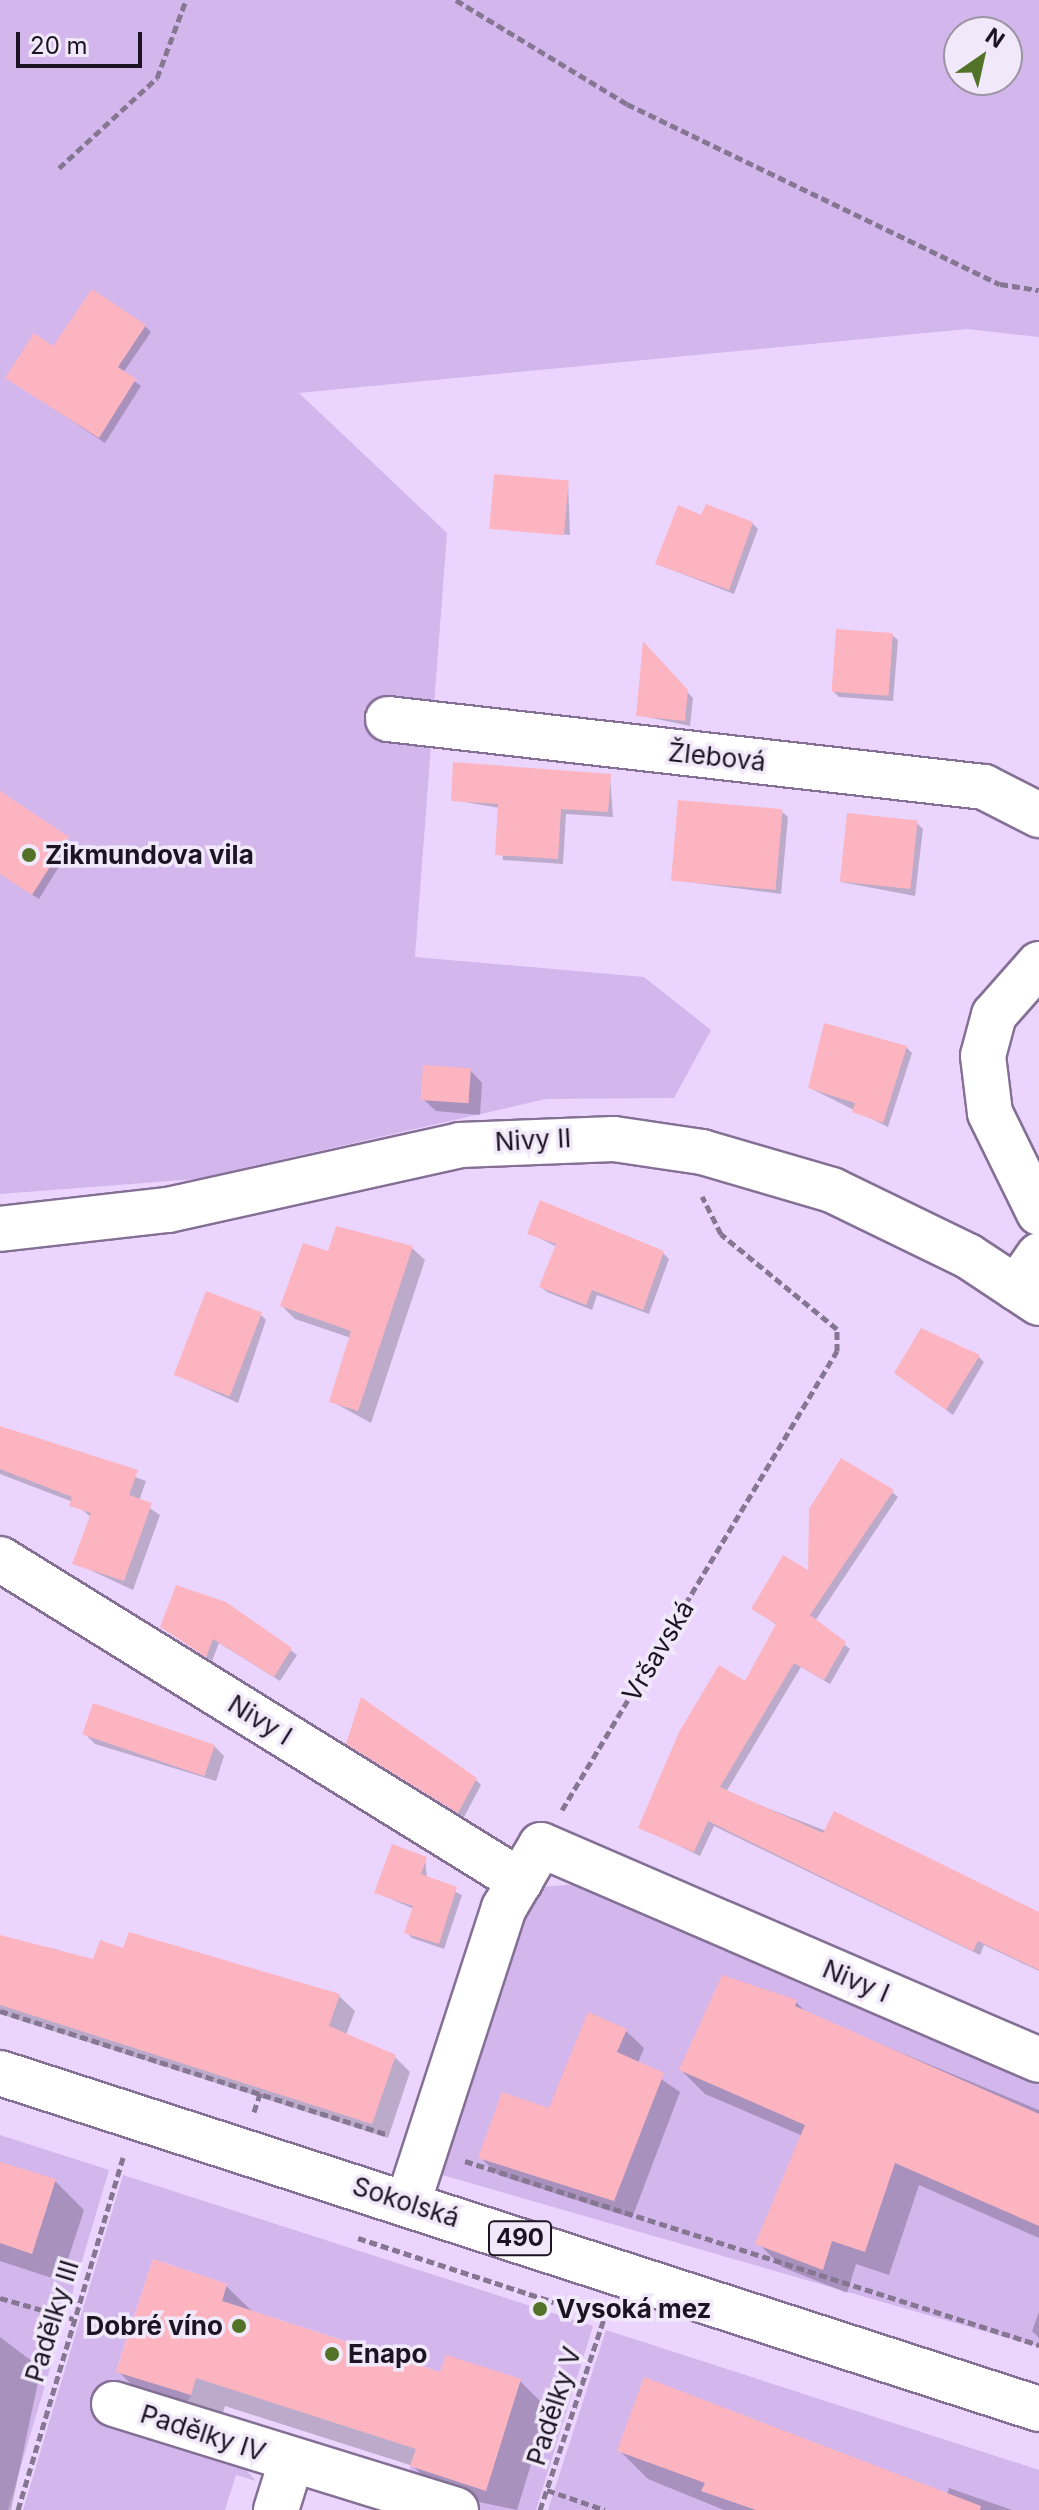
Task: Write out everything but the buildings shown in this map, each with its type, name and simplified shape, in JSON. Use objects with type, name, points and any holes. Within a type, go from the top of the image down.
[{"type":"street","name":"Žlebová","points":[[388,719],[984,787],[1039,815]]},
{"type":"street","points":[[1039,964],[994,1015],[983,1056],[990,1113],[1039,1213]]},
{"type":"street","name":"Nivy II","points":[[0,1229],[168,1210],[460,1145],[575,1137],[702,1152],[832,1190],[968,1256],[1031,1282]]},
{"type":"street","name":"Nivy I","points":[[0,1559],[531,1863],[1039,2060]]},
{"type":"street","points":[[408,2203],[504,1908],[531,1863]]},
{"type":"street","name":"Sokolská","points":[[0,2073],[620,2270],[1039,2409]]},
{"type":"street","name":"Padělky IV","points":[[114,2404],[291,2462],[456,2510]]},
{"type":"street","name":"Padělky IV","points":[[276,2510],[291,2462]]},
{"type":"path","points":[[59,168],[157,78],[186,0]]},
{"type":"path","points":[[456,0],[627,104],[1000,284],[1039,290]]},
{"type":"path","name":"Vršavská","points":[[531,1863],[837,1351],[837,1329],[721,1234],[702,1203],[702,1152]]},
{"type":"path","points":[[0,2011],[1039,2345]]},
{"type":"path","name":"Padělky III","points":[[18,2510],[127,2144]]},
{"type":"path","name":"Padělky V","points":[[540,2510],[620,2270]]},
{"type":"path","points":[[0,2298],[73,2319]]},
{"type":"path","points":[[547,2490],[605,2510]]},
{"type":"shaded area","points":[[0,0],[1039,0],[1039,337],[967,329],[299,393],[447,533],[415,957],[644,977],[711,1030],[674,1098],[546,1099],[196,1179],[0,1194]]},
{"type":"shaded area","points":[[577,1884],[1039,2085],[1039,2347],[435,2173],[523,1920],[542,1887]]},
{"type":"shaded area","points":[[0,2135],[109,2170],[8,2510],[0,2510]]},
{"type":"shaded area","points":[[123,2175],[593,2326],[536,2510],[478,2510],[411,2478],[410,2466],[485,2490],[440,2372],[222,2301],[227,2284],[153,2259],[116,2371],[191,2395],[186,2405],[256,2481],[236,2475],[225,2510],[23,2510]]},
{"type":"shaded area","points":[[606,2330],[1039,2470],[1039,2510],[548,2510]]},
{"type":"place","name":"Zikmundova vila","points":[[29,855]]},
{"type":"place","name":"Vysoká mez","points":[[540,2309]]},
{"type":"place","name":"Dobré víno","points":[[239,2326]]},
{"type":"place","name":"Enapo","points":[[332,2354]]}]
